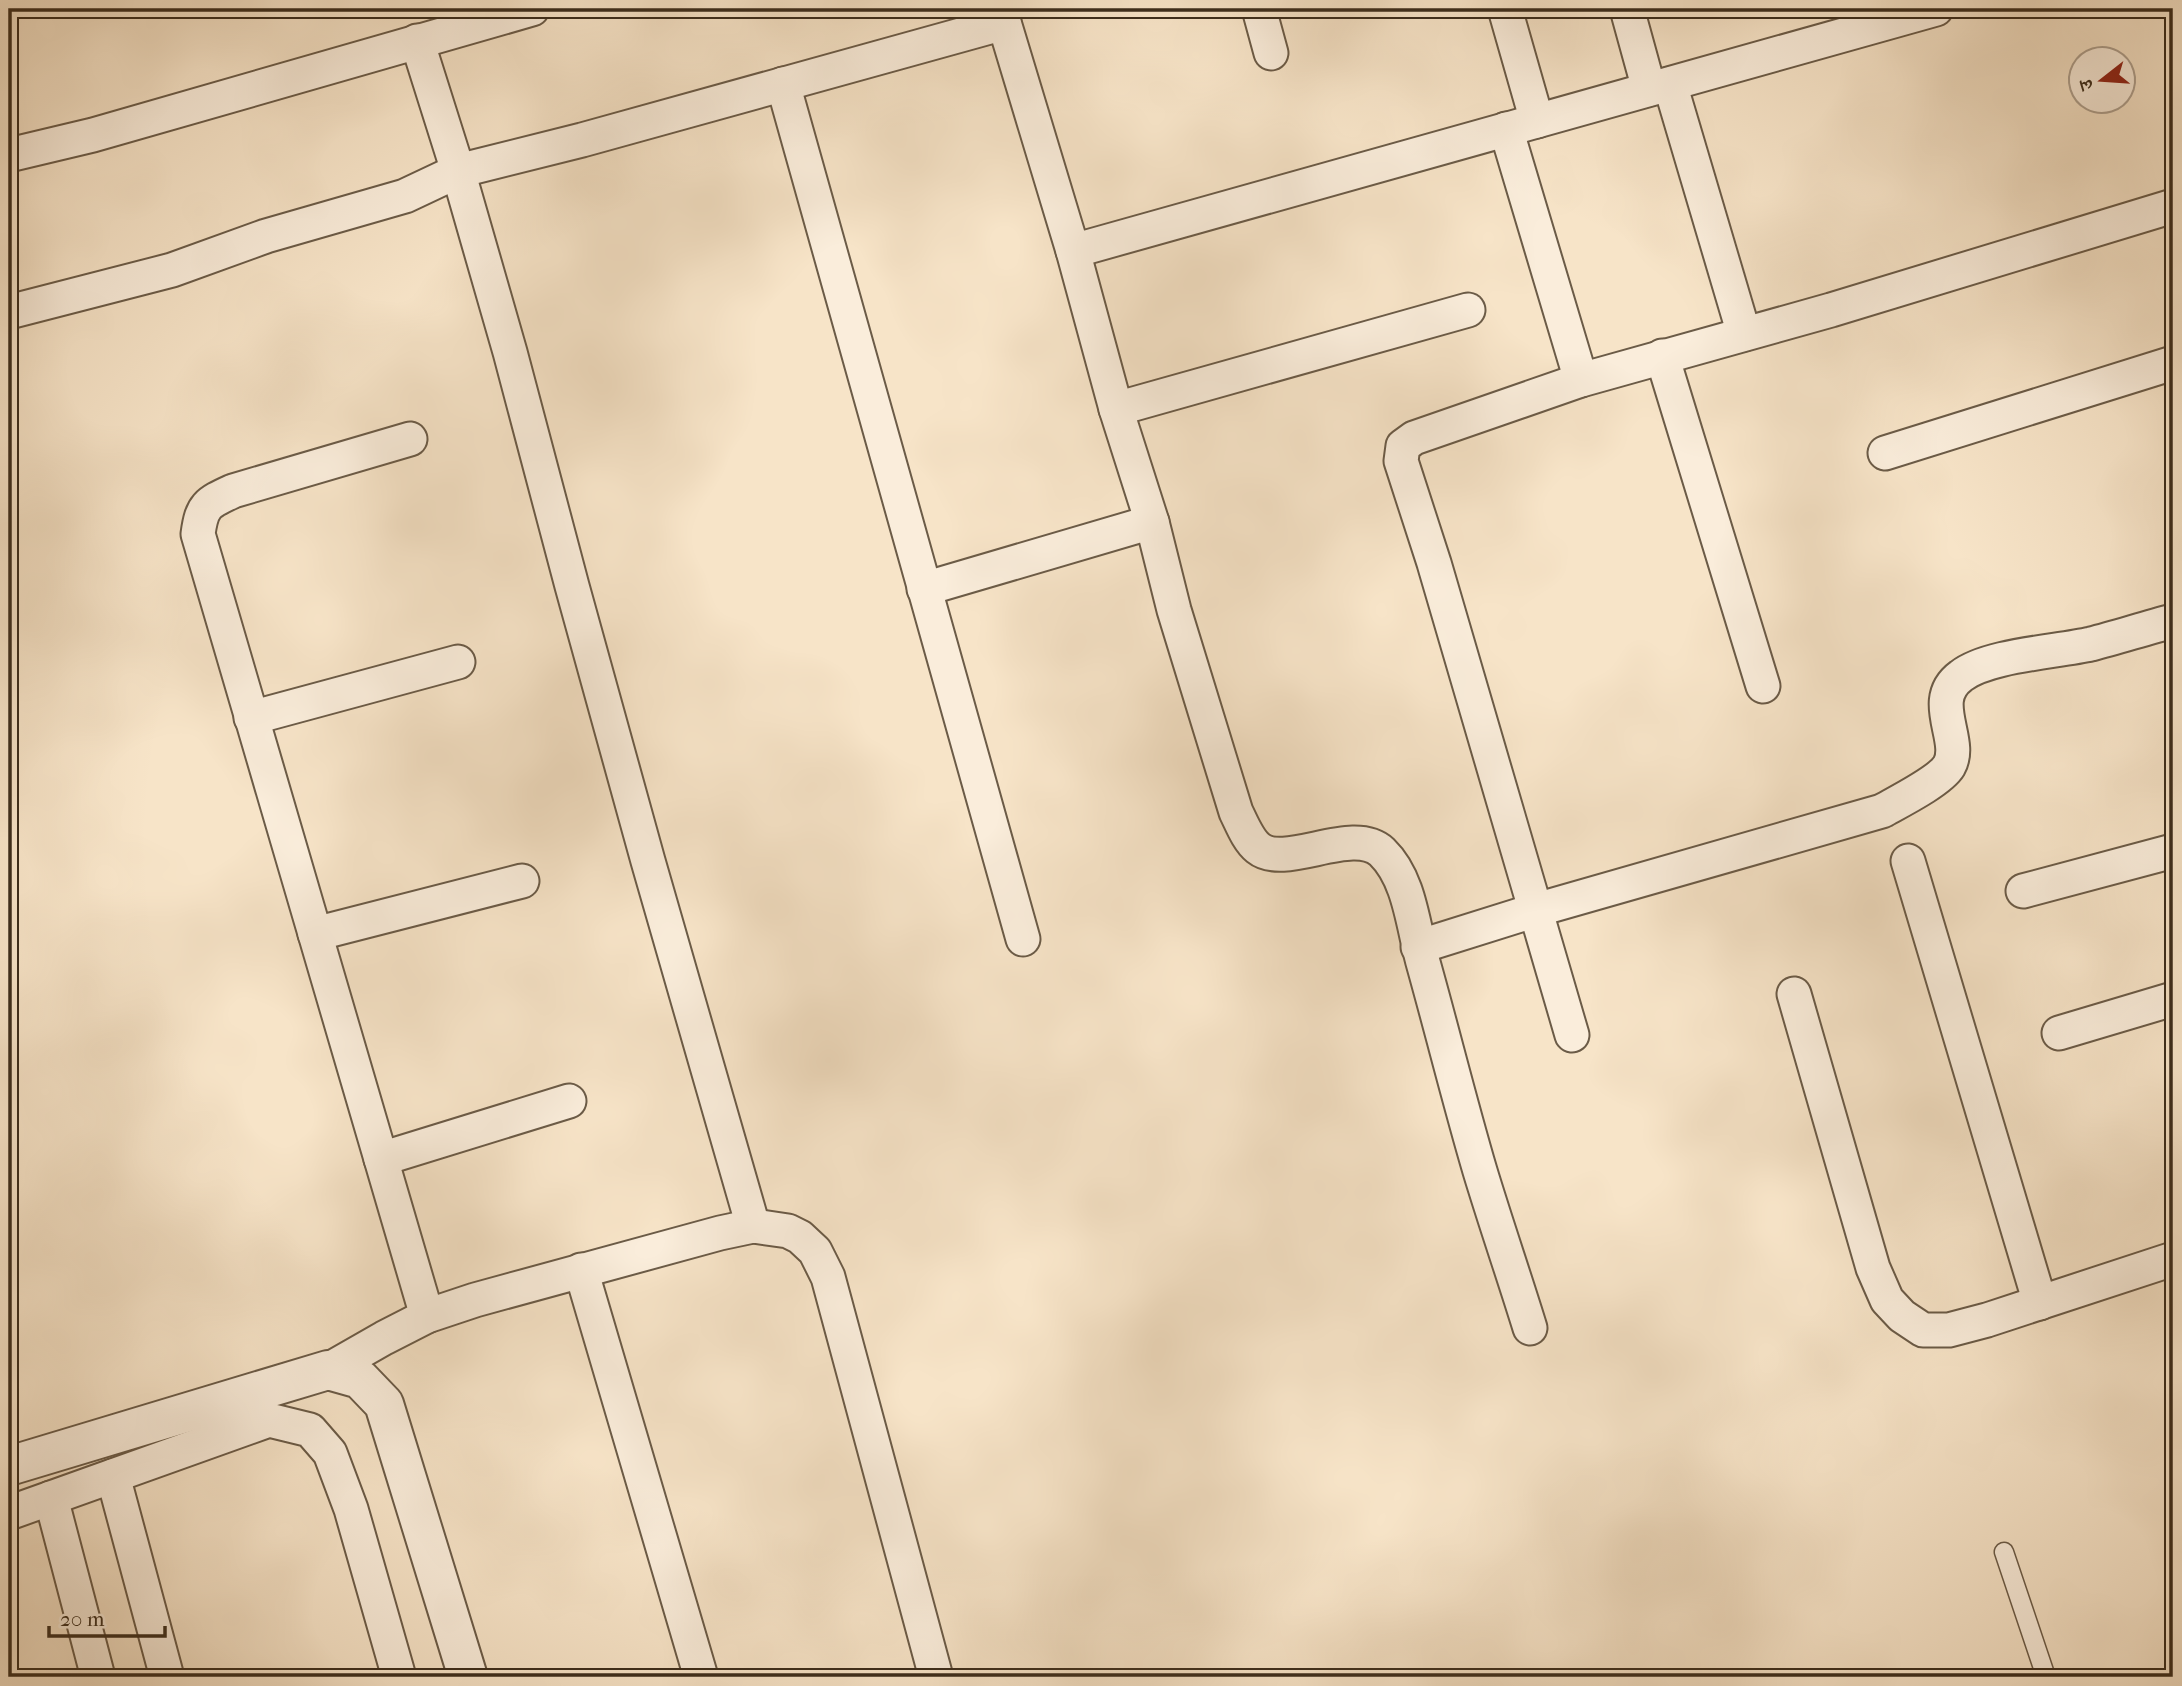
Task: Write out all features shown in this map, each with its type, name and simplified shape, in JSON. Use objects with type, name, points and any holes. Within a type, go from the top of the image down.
[{"type":"street","points":[[9,155],[93,135],[532,9]]},
{"type":"street","points":[[1258,9],[1271,53]]},
{"type":"street","points":[[1505,9],[1521,125],[1581,380]]},
{"type":"street","points":[[1627,9],[1660,86],[1744,334]]},
{"type":"street","points":[[1073,251],[1660,86],[1861,19],[1936,9]]},
{"type":"street","points":[[9,312],[172,270],[266,236],[405,196],[458,171],[582,140],[783,84],[1002,16],[1073,251],[1116,409],[1152,522],[1206,721],[1236,812],[1247,834],[1259,849],[1272,854],[1283,855],[1325,846],[1359,844],[1380,850],[1398,873],[1408,901],[1418,947],[1480,1171],[1530,1328]]},
{"type":"street","points":[[417,41],[510,352],[644,848],[753,1226]]},
{"type":"street","points":[[783,84],[1023,939]]},
{"type":"street","points":[[1572,1035],[1434,563],[1401,461],[1404,446],[1414,438],[1581,380],[1842,307],[2173,206]]},
{"type":"street","points":[[1116,409],[1468,310]]},
{"type":"street","points":[[1662,356],[1763,686]]},
{"type":"street","points":[[1885,453],[2173,363]]},
{"type":"street","points":[[410,439],[233,491],[211,501],[201,515],[198,534],[427,1316]]},
{"type":"street","points":[[924,589],[1152,522]]},
{"type":"street","points":[[1418,947],[1536,910],[1882,811],[1933,780],[1949,766],[1952,751],[1945,711],[1949,691],[1960,676],[1988,663],[2090,644],[2173,621]]},
{"type":"street","points":[[251,718],[458,662]]},
{"type":"street","points":[[2023,891],[2173,851]]},
{"type":"street","points":[[1908,861],[2040,1303]]},
{"type":"street","points":[[315,934],[522,881]]},
{"type":"street","points":[[1794,993],[1873,1268],[1887,1300],[1902,1316],[1923,1329],[1949,1330],[2173,1259]]},
{"type":"street","points":[[2059,1033],[2173,999]]},
{"type":"street","points":[[381,1159],[569,1101]]},
{"type":"street","points":[[9,1466],[328,1370],[427,1316],[475,1300],[753,1226],[788,1231],[800,1237],[815,1251],[828,1277],[936,1677]]},
{"type":"street","points":[[581,1270],[701,1677]]},
{"type":"street","points":[[328,1370],[360,1379],[384,1404],[468,1677]]},
{"type":"street","points":[[9,1513],[268,1420],[310,1430],[330,1453],[351,1509],[399,1677]]},
{"type":"street","points":[[113,1476],[167,1677]]},
{"type":"street","points":[[51,1499],[98,1677]]},
{"type":"lane","points":[[2004,1552],[2046,1677]]}]
